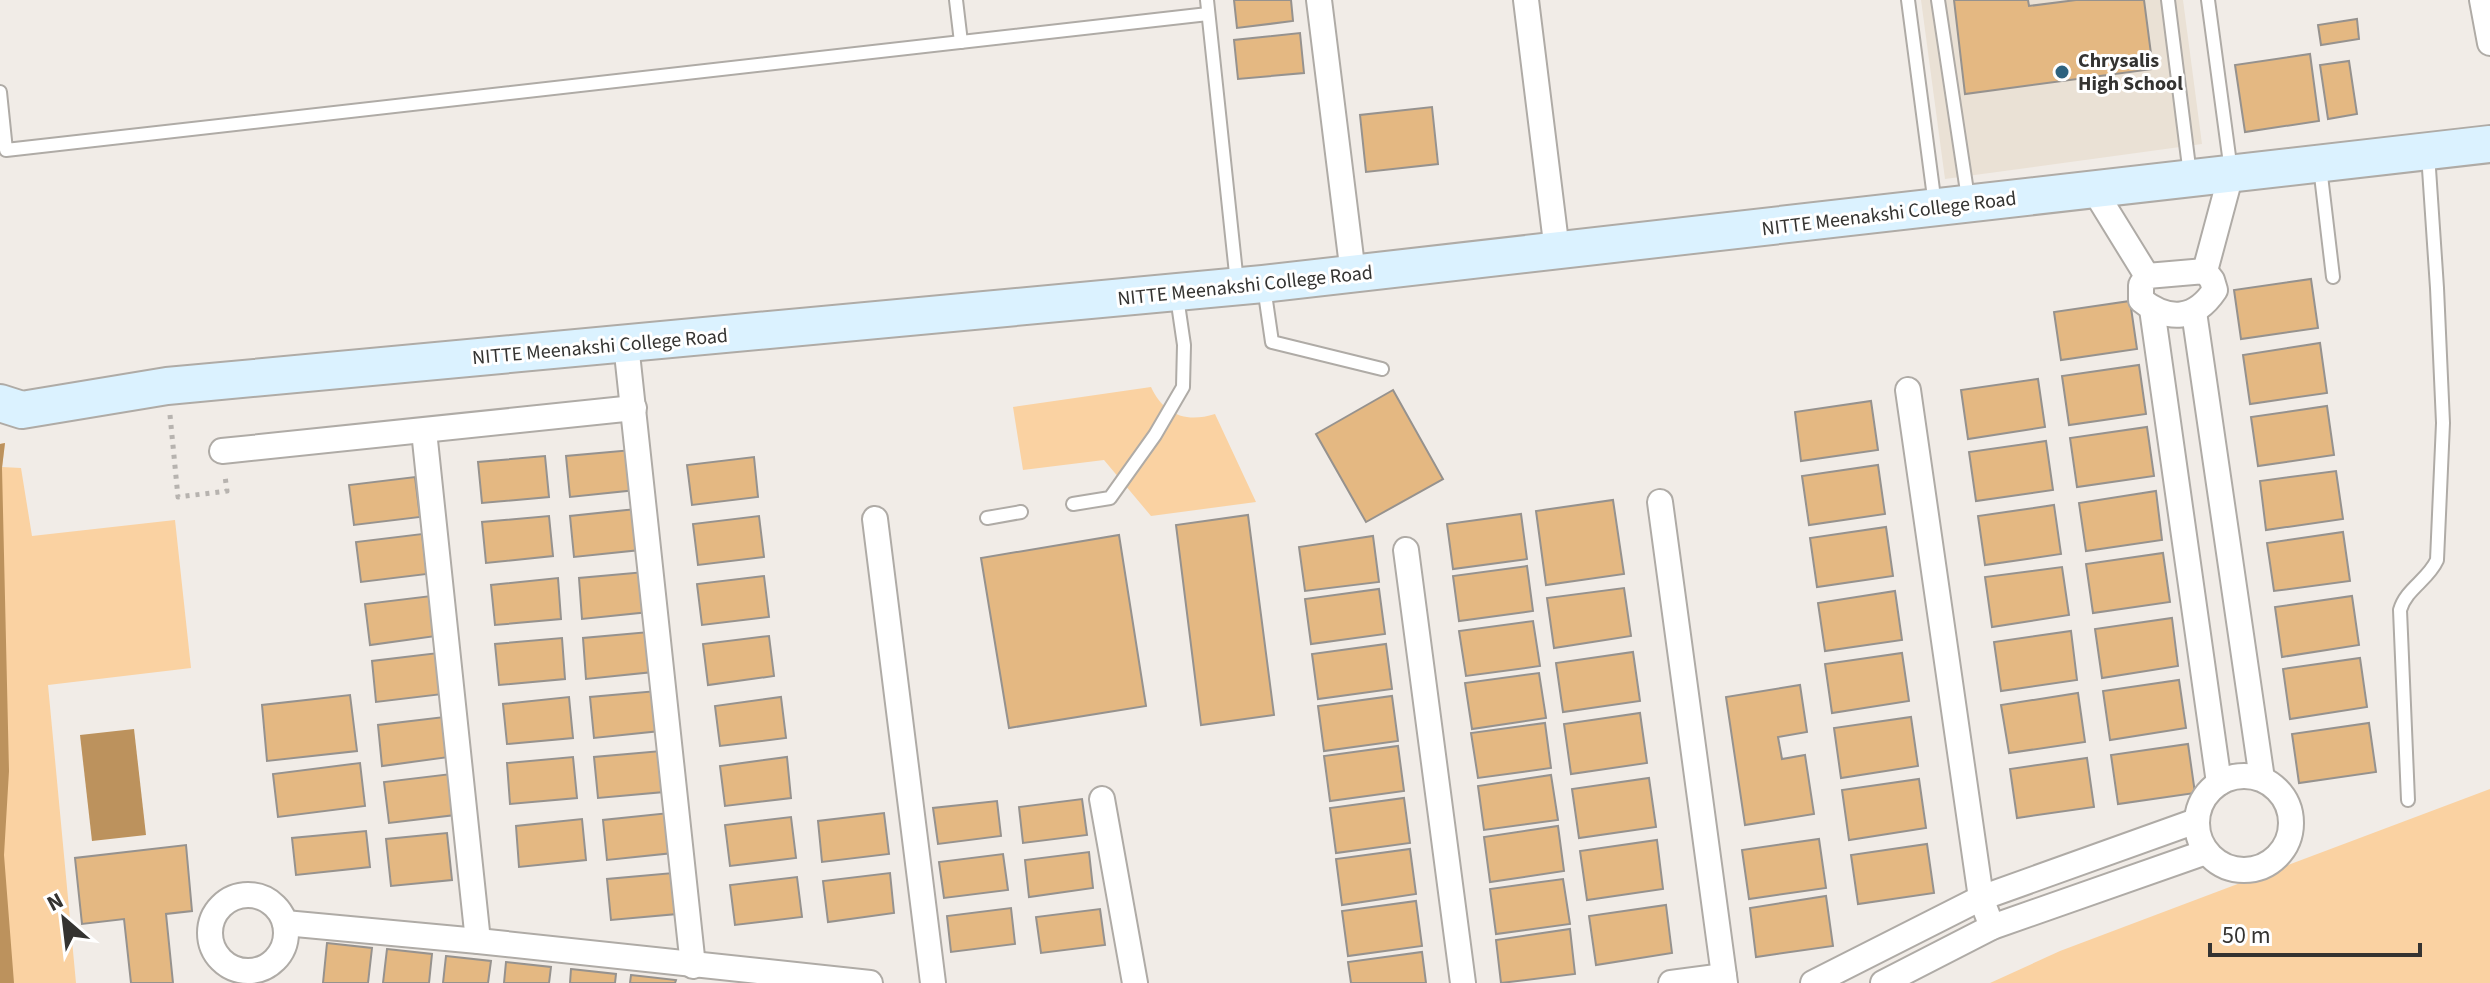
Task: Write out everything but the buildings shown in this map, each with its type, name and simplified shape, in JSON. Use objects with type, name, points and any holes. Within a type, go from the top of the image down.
[{"type":"street","points":[[1319,0],[1353,274]]},
{"type":"street","points":[[1526,0],[1557,251]]},
{"type":"street","points":[[2482,0],[2490,43]]},
{"type":"street","name":"NITTE Meenakshi College Road","points":[[0,403],[22,410],[167,386],[1250,285],[2490,144]]},
{"type":"street","points":[[2205,271],[2231,174]]},
{"type":"street","points":[[2094,190],[2147,276]]},
{"type":"street","points":[[2147,276],[2205,271]]},
{"type":"street","points":[[2147,276],[2141,285],[2141,300],[2165,314],[2180,315],[2194,312],[2206,304],[2215,290],[2205,271]]},
{"type":"street","points":[[2152,309],[2219,783]]},
{"type":"street","points":[[2194,312],[2262,779]]},
{"type":"street","points":[[626,344],[693,966]]},
{"type":"street","points":[[1908,390],[1981,898],[1992,927]]},
{"type":"street","points":[[222,451],[634,408]]},
{"type":"street","points":[[424,431],[478,941]]},
{"type":"street","points":[[1660,502],[1725,980],[1671,983]]},
{"type":"street","points":[[875,519],[933,983]]},
{"type":"street","points":[[1406,550],[1463,983]]},
{"type":"street","points":[[2234,777],[2262,779],[2283,796],[2289,809],[2289,836],[2283,849],[2273,860],[2248,871],[2220,865],[2206,852],[2197,834],[2196,821],[2204,798],[2219,783],[2234,777]]},
{"type":"street","points":[[1102,799],[1135,983]]},
{"type":"street","points":[[1813,983],[1981,898],[2196,821]]},
{"type":"street","points":[[1883,983],[1992,927],[2206,852]]},
{"type":"street","points":[[246,894],[268,900],[278,908],[285,923],[285,941],[281,952],[263,976],[221,960],[213,950],[210,937],[215,913],[234,897],[246,894]]},
{"type":"street","points":[[285,923],[870,983]]},
{"type":"lane","points":[[956,0],[961,42]]},
{"type":"lane","points":[[1207,0],[1250,285],[1272,342],[1382,369]]},
{"type":"lane","points":[[1908,0],[1952,206]]},
{"type":"lane","points":[[1938,0],[1952,206]]},
{"type":"lane","points":[[2168,0],[2190,178]]},
{"type":"lane","points":[[2208,0],[2231,174]]},
{"type":"lane","points":[[0,92],[6,150],[1208,14]]},
{"type":"lane","points":[[2408,800],[2400,610],[2403,599],[2433,569],[2437,560],[2443,423],[2427,151]]},
{"type":"lane","points":[[2320,163],[2333,277]]},
{"type":"lane","points":[[1073,504],[1110,498],[1155,435],[1183,387],[1184,345],[1176,292]]},
{"type":"lane","points":[[987,518],[1021,512]]},
{"type":"shaded area","name":"Chrysalis High School","points":[[1921,0],[2183,0],[2202,144],[1945,179]]},
{"type":"shaded area","points":[[1151,387],[1162,404],[1177,414],[1195,418],[1215,414],[1256,502],[1151,516],[1104,460],[1023,470],[1013,407]]},
{"type":"shaded area","points":[[5,443],[2,467],[21,468],[32,536],[175,520],[191,668],[48,685],[76,983],[0,983],[0,444]]},
{"type":"shaded area","points":[[5,443],[2,468],[9,771],[4,855],[14,983],[0,983],[0,444]]},
{"type":"shaded area","points":[[134,729],[146,835],[92,841],[80,735]]},
{"type":"shaded area","points":[[2490,789],[2490,983],[1990,983],[2060,951]]},
{"type":"place","name":"Chrysalis High School","points":[[2062,72]]}]
